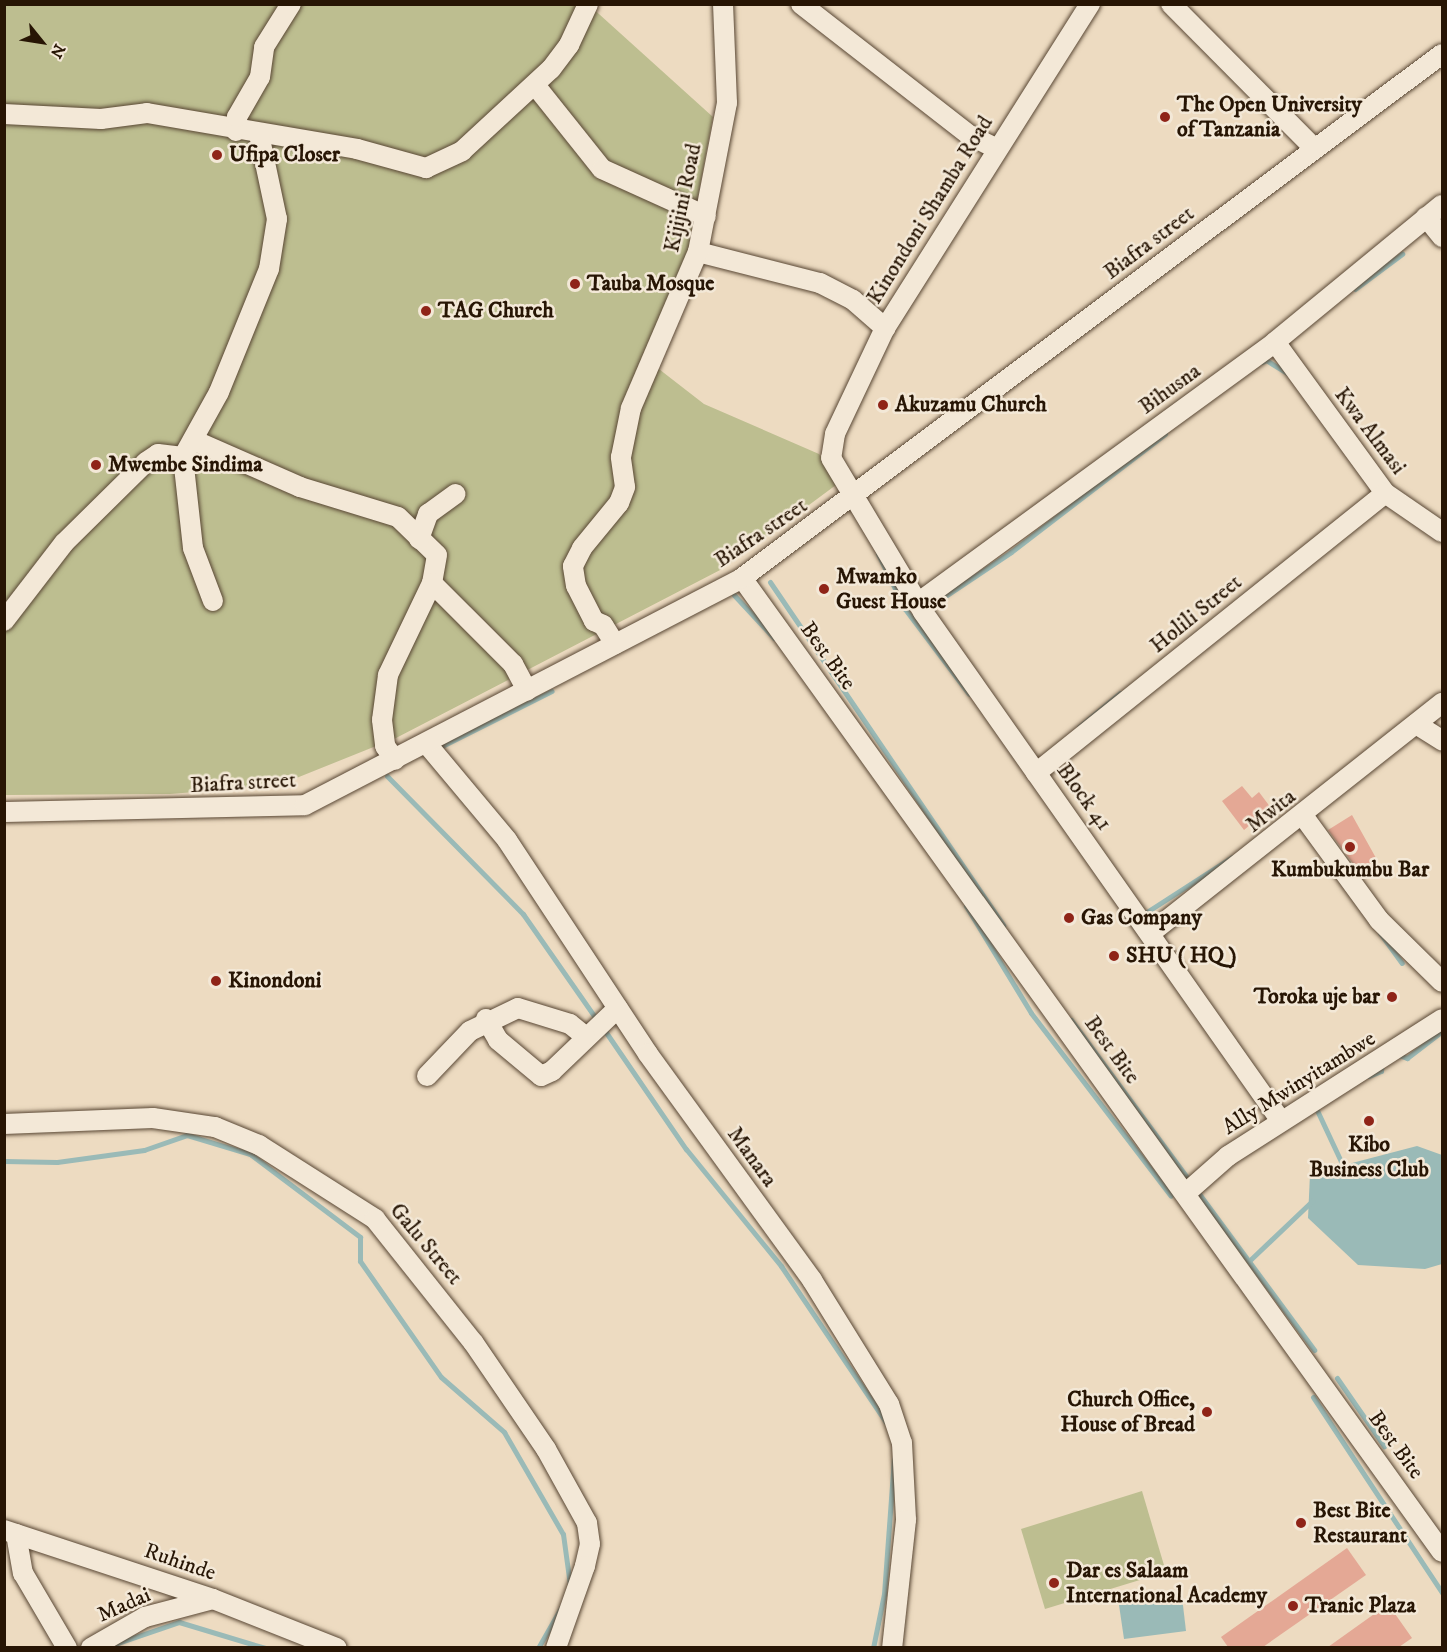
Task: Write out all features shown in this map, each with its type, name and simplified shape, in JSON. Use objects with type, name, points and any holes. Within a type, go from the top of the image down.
[{"type":"street","points":[[236,131],[237,117],[260,77],[264,47],[291,4]]},
{"type":"street","points":[[4,114],[101,119],[147,113],[236,131],[357,149],[426,168],[462,151],[535,85],[569,45],[588,4]]},
{"type":"street","name":"Kijijini Road","points":[[615,644],[603,625],[594,621],[576,586],[573,566],[619,503],[625,487],[621,457],[631,408],[698,252],[727,103],[723,4]]},
{"type":"street","points":[[801,4],[969,135],[996,148]]},
{"type":"street","name":"Kinondoni Shamba Road","points":[[698,252],[820,284],[852,300],[885,328],[996,148],[1090,4]]},
{"type":"street","points":[[1171,4],[1256,85],[1315,149]]},
{"type":"street","name":"Biafra street","points":[[4,812],[305,805],[742,578],[1443,54]]},
{"type":"street","points":[[535,85],[602,169],[706,216]]},
{"type":"street","points":[[213,601],[194,548],[188,448],[256,306],[275,242],[273,186],[259,134]]},
{"type":"street","name":"Bihusna","points":[[919,602],[1275,342],[1443,205]]},
{"type":"street","points":[[1426,217],[1443,237]]},
{"type":"street","name":"Block 41","points":[[885,328],[830,445],[831,458],[919,602],[1036,773],[1152,932],[1281,1121]]},
{"type":"street","name":"Kwa Almasi","points":[[1275,342],[1385,493],[1443,532]]},
{"type":"street","points":[[4,621],[64,543],[146,462],[158,454],[188,448],[300,487],[398,517],[437,555],[432,583],[388,675],[382,720],[385,746],[395,760]]},
{"type":"street","name":"Holili Street","points":[[1036,773],[1385,493]]},
{"type":"street","points":[[419,539],[428,514],[456,495]]},
{"type":"street","name":"Best Bite","points":[[742,578],[1443,1552]]},
{"type":"street","points":[[432,583],[513,664],[527,690]]},
{"type":"street","name":"Mwita","points":[[1152,932],[1304,816],[1443,703]]},
{"type":"street","points":[[1416,724],[1443,740]]},
{"type":"street","name":"Manara","points":[[426,743],[507,840],[600,1023],[812,1280],[889,1404],[902,1443],[906,1509],[892,1647]]},
{"type":"street","points":[[1304,816],[1379,920],[1443,982]]},
{"type":"street","points":[[427,1076],[486,1019],[519,1008],[552,1017],[600,1023]]},
{"type":"street","points":[[486,1019],[498,1040],[542,1076],[560,1065],[600,1023]]},
{"type":"street","name":"Ally Mwinyitambwe","points":[[1186,1193],[1228,1156],[1443,1019]]},
{"type":"street","name":"Galu Street","points":[[4,1124],[153,1118],[215,1127],[259,1145],[375,1219],[473,1342],[546,1449],[587,1523],[590,1544],[585,1566],[556,1647]]},
{"type":"street","points":[[10,1532],[23,1573],[68,1647]]},
{"type":"street","name":"Ruhinde","points":[[10,1532],[213,1599],[337,1647]]},
{"type":"street","name":"Madai","points":[[91,1647],[145,1617],[213,1599]]},
{"type":"green space","points":[[4,5],[589,5],[713,117],[683,276],[646,359],[704,404],[819,454],[840,482],[724,568],[396,738],[279,785],[170,794],[5,795]]},
{"type":"green space","points":[[1142,1491],[1166,1572],[1045,1609],[1021,1529]]},
{"type":"water","points":[[1417,1146],[1442,1155],[1442,1264],[1425,1269],[1358,1265],[1308,1218],[1310,1174]]},
{"type":"water","points":[[1182,1597],[1186,1631],[1124,1639],[1119,1605]]},
{"type":"building","points":[[1242,786],[1252,798],[1259,792],[1271,808],[1244,830],[1222,801]]},
{"type":"building","name":"Kumbukumbu Bar","points":[[1352,815],[1376,858],[1372,860],[1377,868],[1363,877],[1328,830]]},
{"type":"building","name":"Tranic Plaza","points":[[1347,1548],[1366,1575],[1263,1647],[1228,1647],[1221,1637]]},
{"type":"building","name":"Tranic Plaza","points":[[1384,1607],[1389,1615],[1393,1611],[1412,1638],[1399,1647],[1328,1647]]},
{"type":"waterway","points":[[1355,289],[1402,254]]},
{"type":"waterway","points":[[1262,362],[1266,360],[1287,373]]},
{"type":"waterway","points":[[947,595],[1011,552],[1165,434]]},
{"type":"waterway","points":[[878,554],[905,609],[969,694]]},
{"type":"waterway","points":[[770,582],[1003,925]]},
{"type":"waterway","points":[[734,595],[774,638]]},
{"type":"waterway","points":[[438,748],[552,691]]},
{"type":"waterway","points":[[1079,727],[1120,693]]},
{"type":"waterway","points":[[387,776],[523,914],[597,1020]]},
{"type":"waterway","points":[[1142,915],[1232,857]]},
{"type":"waterway","points":[[966,906],[1031,1013],[1171,1196]]},
{"type":"waterway","points":[[1380,933],[1402,963]]},
{"type":"waterway","points":[[1071,1020],[1314,1350]]},
{"type":"waterway","points":[[603,1028],[686,1149],[781,1266],[886,1422]]},
{"type":"waterway","points":[[1396,1054],[1407,1058],[1442,1031]]},
{"type":"waterway","points":[[1369,1076],[1381,1071],[1382,1063]]},
{"type":"waterway","points":[[1315,1106],[1345,1170]]},
{"type":"waterway","points":[[4,1161],[57,1162],[144,1150],[187,1135],[250,1154],[360,1237],[360,1261],[441,1377],[504,1432],[563,1534],[570,1585]]},
{"type":"waterway","points":[[1250,1260],[1312,1201]]},
{"type":"waterway","points":[[1337,1378],[1384,1446]]},
{"type":"waterway","points":[[1313,1397],[1442,1593]]},
{"type":"waterway","points":[[873,1648],[884,1594],[894,1459]]},
{"type":"waterway","points":[[538,1648],[562,1606]]},
{"type":"waterway","points":[[115,1644],[179,1622],[265,1648]]},
{"type":"place","name":"The Open University of Tanzania","points":[[1165,117]]},
{"type":"place","name":"Ufipa Closer","points":[[217,155]]},
{"type":"place","name":"Tauba Mosque","points":[[575,284]]},
{"type":"place","name":"TAG Church","points":[[426,311]]},
{"type":"place","name":"Akuzamu Church","points":[[883,405]]},
{"type":"place","name":"Mwembe Sindima","points":[[96,465]]},
{"type":"place","name":"Mwamko Guest House","points":[[824,589]]},
{"type":"place","name":"Kumbukumbu Bar","points":[[1350,847]]},
{"type":"place","name":"Gas Company","points":[[1069,918]]},
{"type":"place","name":"SHU ( HQ )","points":[[1114,956]]},
{"type":"place","name":"Kinondoni","points":[[216,981]]},
{"type":"place","name":"Toroka uje bar","points":[[1392,997]]},
{"type":"place","name":"Kibo Business Club","points":[[1369,1121]]},
{"type":"place","name":"Church Office, House of Bread","points":[[1207,1412]]},
{"type":"place","name":"Best Bite Restaurant","points":[[1301,1523]]},
{"type":"place","name":"Dar es Salaam International Academy","points":[[1054,1583]]},
{"type":"place","name":"Tranic Plaza","points":[[1293,1606]]}]
